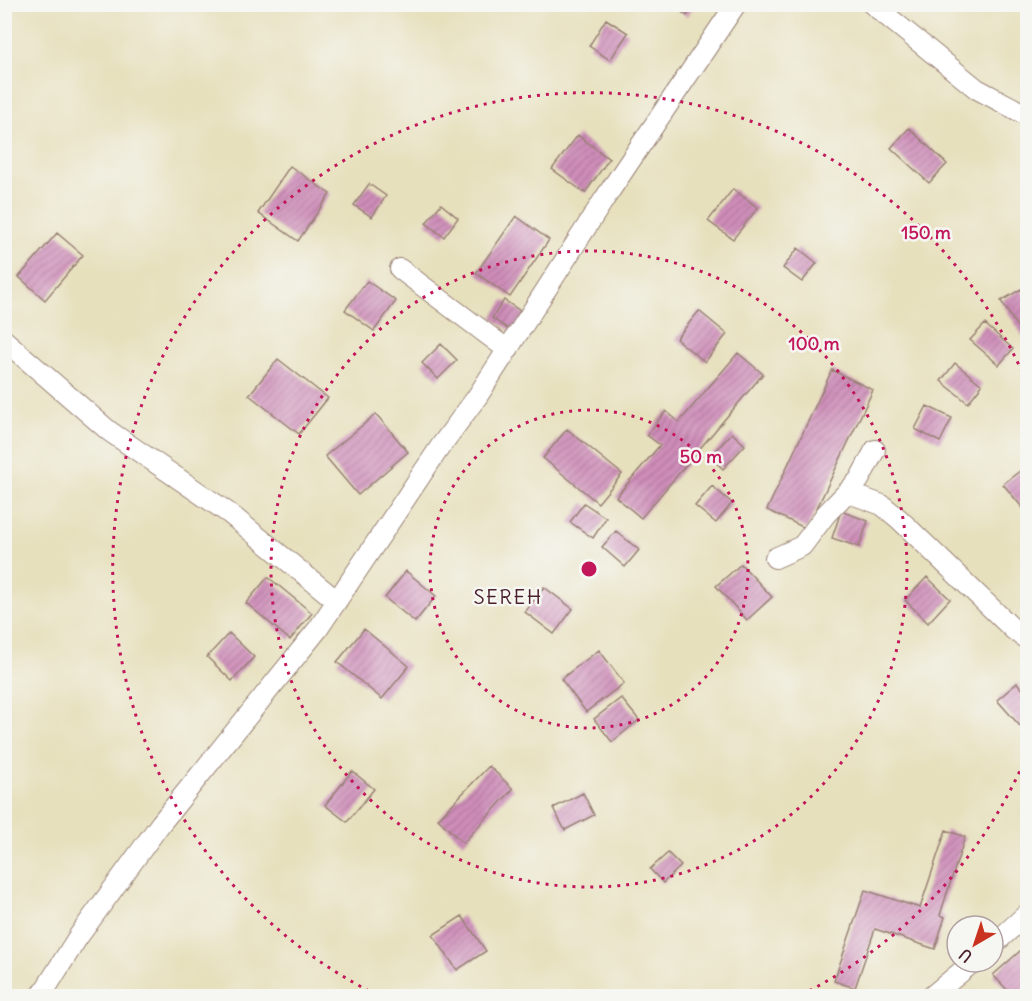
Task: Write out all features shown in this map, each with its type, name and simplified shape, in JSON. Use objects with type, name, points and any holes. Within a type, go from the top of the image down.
[{"type":"street","points":[[41,996],[78,938],[160,823],[250,714],[337,601],[508,350],[605,198],[736,4]]},
{"type":"street","points":[[872,4],[977,89],[1028,116]]},
{"type":"street","points":[[400,269],[508,350]]},
{"type":"street","points":[[4,340],[109,431],[230,514],[337,601]]},
{"type":"street","points":[[776,558],[802,546],[826,514],[849,493],[859,480],[875,450]]},
{"type":"street","points":[[849,493],[882,505],[1014,630],[1028,640]]},
{"type":"street","points":[[1005,934],[1028,913]]},
{"type":"street","points":[[932,996],[959,974]]},
{"type":"building","points":[[671,4],[695,4],[687,16]]},
{"type":"building","points":[[606,19],[628,33],[610,60],[589,46]]},
{"type":"building","points":[[909,128],[947,164],[929,183],[891,148]]},
{"type":"building","points":[[578,135],[609,159],[585,193],[552,169]]},
{"type":"building","points":[[290,166],[330,194],[298,241],[258,213]]},
{"type":"building","points":[[369,184],[386,196],[372,217],[354,205]]},
{"type":"building","points":[[733,189],[758,208],[733,239],[708,221]]},
{"type":"building","points":[[441,204],[458,218],[444,237],[426,223]]},
{"type":"building","points":[[516,216],[549,240],[510,297],[476,273]]},
{"type":"building","points":[[57,233],[83,255],[45,300],[19,277]]},
{"type":"building","points":[[798,248],[817,263],[802,282],[783,268]]},
{"type":"building","points":[[367,281],[396,301],[374,331],[345,310]]},
{"type":"building","points":[[1021,289],[1028,299],[1028,336],[1024,338],[1001,301]]},
{"type":"building","points":[[504,300],[526,315],[514,333],[492,318]]},
{"type":"building","points":[[699,311],[727,334],[705,362],[676,339]]},
{"type":"building","points":[[985,324],[1013,349],[999,365],[970,340]]},
{"type":"building","points":[[441,344],[457,360],[438,379],[422,363]]},
{"type":"building","points":[[738,353],[763,374],[641,518],[616,497],[660,445],[647,435],[666,411],[679,422]]},
{"type":"building","points":[[278,359],[328,398],[299,434],[249,395]]},
{"type":"building","points":[[955,363],[982,385],[968,403],[941,381]]},
{"type":"building","points":[[832,370],[873,390],[807,529],[767,510]]},
{"type":"building","points":[[927,406],[952,418],[940,442],[915,429]]},
{"type":"building","points":[[376,414],[408,452],[358,495],[325,456]]},
{"type":"building","points":[[567,429],[622,474],[598,503],[543,458]]},
{"type":"building","points":[[732,433],[745,445],[723,469],[710,457]]},
{"type":"building","points":[[1025,467],[1028,470],[1026,512],[1003,484]]},
{"type":"building","points":[[712,486],[732,503],[716,523],[695,506]]},
{"type":"building","points":[[584,503],[606,518],[593,538],[570,522]]},
{"type":"building","points":[[841,511],[868,521],[859,547],[832,538]]},
{"type":"building","points":[[616,531],[639,550],[625,567],[602,547]]},
{"type":"building","points":[[741,564],[772,597],[747,620],[716,586]]},
{"type":"building","points":[[406,571],[436,596],[415,622],[385,598]]},
{"type":"building","points":[[268,577],[312,613],[290,640],[246,603]]},
{"type":"building","points":[[927,577],[950,599],[928,623],[905,600]]},
{"type":"building","points":[[544,587],[573,609],[554,634],[525,612]]},
{"type":"building","points":[[364,629],[409,666],[382,699],[337,662]]},
{"type":"building","points":[[229,633],[254,657],[232,681],[207,657]]},
{"type":"building","points":[[599,650],[624,683],[586,712],[561,679]]},
{"type":"building","points":[[1017,683],[1028,695],[1028,735],[997,700]]},
{"type":"building","points":[[621,698],[639,720],[612,742],[594,719]]},
{"type":"building","points":[[489,766],[513,789],[463,843],[438,819]]},
{"type":"building","points":[[352,771],[374,789],[347,822],[325,805]]},
{"type":"building","points":[[583,793],[594,815],[565,830],[553,808]]},
{"type":"building","points":[[946,830],[965,837],[940,915],[945,917],[935,949],[875,929],[855,988],[834,981],[865,890],[920,908]]},
{"type":"building","points":[[668,853],[681,866],[663,883],[650,869]]},
{"type":"building","points":[[462,916],[486,951],[457,970],[433,935]]},
{"type":"building","points":[[1028,944],[1028,996],[1013,996],[993,975],[1005,974],[1005,964]]},
{"type":"district","name":"SEREH","points":[[508,596]]}]
